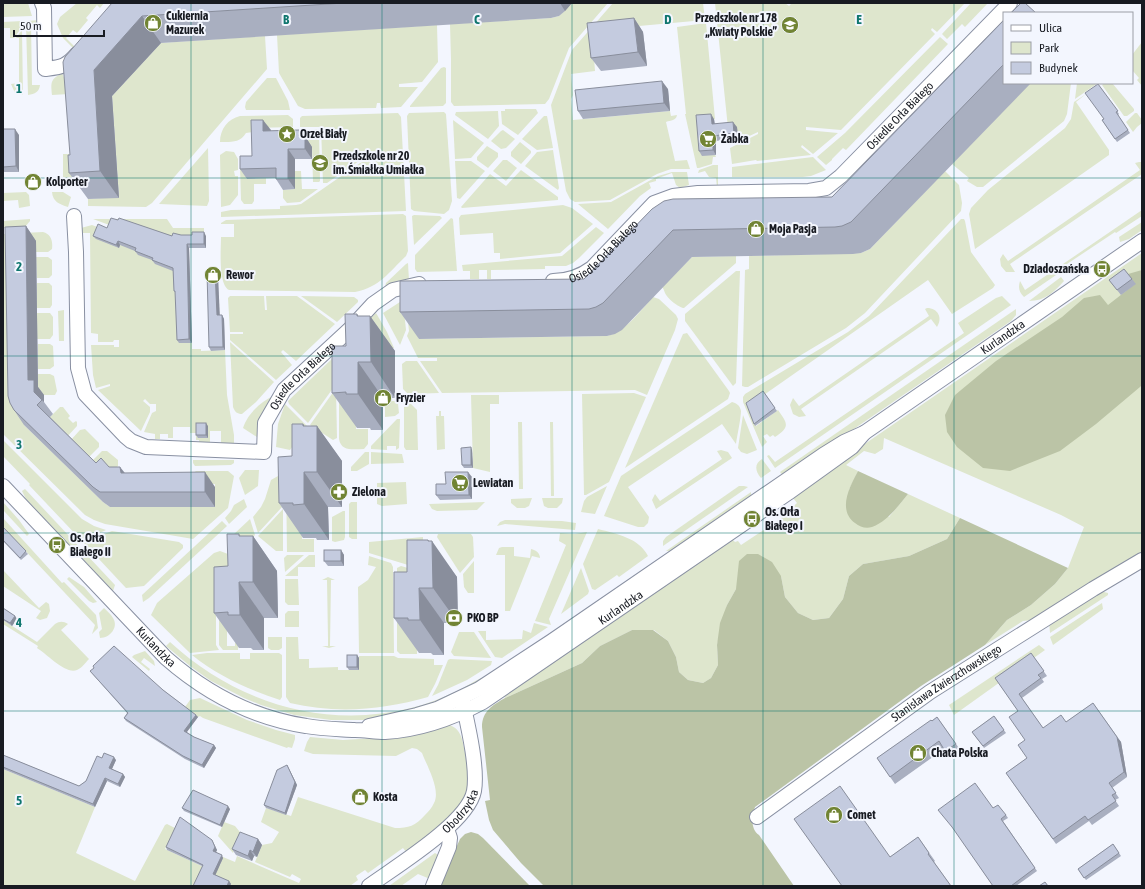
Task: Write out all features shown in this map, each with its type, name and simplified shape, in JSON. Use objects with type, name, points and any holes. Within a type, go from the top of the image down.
[{"type":"street","name":"Osiedle Orła Białego","points":[[538,282],[570,280],[582,275],[592,268],[654,203],[673,196],[698,193],[809,191],[826,188],[841,176],[1010,3]]},
{"type":"street","points":[[43,5],[45,69],[63,66],[70,62],[84,47]]},
{"type":"street","name":"Osiedle Orła Białego","points":[[74,216],[78,368],[81,382],[85,394],[125,436],[146,447],[264,452],[265,424],[284,390],[378,301],[393,290],[414,284],[430,284]]},
{"type":"street","name":"Kurlandzka","points":[[3,486],[131,622],[166,658],[186,675],[227,700],[261,715],[305,726],[325,729],[355,730],[437,709],[483,702],[752,519],[852,447],[864,433],[1142,242]]},
{"type":"street","name":"Stanisława Zwierzchowskiego","points":[[757,817],[930,692],[1086,593],[1142,560]]},
{"type":"street","name":"Obodrzycka","points":[[369,886],[431,842],[458,817],[470,801],[474,792],[475,776],[470,735],[463,705]]},
{"type":"street","points":[[433,886],[449,847],[450,838],[447,828]]},
{"type":"green space","points":[[3,3],[28,3],[32,16],[3,17]]},
{"type":"green space","points":[[77,3],[104,3],[100,8],[97,5],[86,18],[88,20],[77,33],[73,30],[66,38],[75,47],[75,50],[63,38],[57,24],[60,17]]},
{"type":"green space","points":[[572,3],[608,3],[569,48],[549,99],[545,104],[454,106],[451,102],[450,24],[551,18],[559,16]]},
{"type":"green space","points":[[613,3],[703,3],[705,20],[606,29],[593,45],[595,71],[571,74],[573,120],[670,111],[671,116],[677,115],[674,119],[666,122],[675,161],[687,160],[690,169],[671,169],[657,174],[610,200],[575,202],[570,199],[566,191],[551,105],[572,50]]},
{"type":"green space","points":[[715,3],[785,3],[789,6],[792,3],[965,3],[937,32],[932,28],[931,30],[935,34],[841,130],[806,127],[806,130],[838,133],[813,154],[802,145],[801,147],[811,155],[756,160],[732,164],[730,148],[758,134],[758,132],[730,145]]},
{"type":"green space","points":[[971,3],[988,3],[965,27],[962,24],[947,39],[942,34]]},
{"type":"green space","points":[[39,20],[39,24],[31,24],[32,85],[40,85],[36,92],[28,95],[26,24],[27,21]]},
{"type":"green space","points":[[22,21],[22,27],[14,38],[10,38],[10,28],[3,28],[3,22]]},
{"type":"green space","points":[[706,23],[715,119],[699,120],[716,157],[713,157],[712,164],[697,168],[685,114],[677,27]]},
{"type":"green space","points":[[437,25],[438,62],[422,82],[399,84],[399,87],[418,87],[401,107],[381,108],[380,103],[377,103],[376,108],[305,109],[298,106],[279,73],[277,35]]},
{"type":"green space","points":[[22,30],[23,95],[15,93],[11,84],[19,83],[19,38],[16,38]]},
{"type":"green space","points":[[265,36],[267,69],[152,203],[146,207],[88,206],[88,199],[119,197],[112,96],[161,43]]},
{"type":"green space","points":[[940,37],[948,44],[846,150],[843,148],[826,165],[817,157],[845,133]]},
{"type":"green space","points":[[1142,42],[1142,86],[1137,80],[1139,78],[1133,71],[1133,54]]},
{"type":"green space","points":[[441,68],[446,68],[446,103],[443,106],[410,107]]},
{"type":"green space","points":[[62,73],[70,92],[69,94],[52,95],[52,82]]},
{"type":"green space","points":[[267,78],[276,78],[288,101],[290,110],[246,110],[246,102]]},
{"type":"green space","points":[[1029,84],[1071,84],[1067,114],[1064,121],[983,187],[977,187],[967,181],[969,178],[952,164]]},
{"type":"green space","points":[[1077,84],[1097,84],[1075,99]]},
{"type":"green space","points":[[1113,84],[1134,109],[1134,111],[1127,116],[1124,116],[1102,85]]},
{"type":"green space","points":[[1086,94],[1076,102],[1109,150],[1109,155],[975,249],[969,214],[971,208],[988,190],[1065,128],[1071,119],[1074,102]]},
{"type":"green space","points":[[505,109],[536,109],[538,113],[518,135],[502,124],[501,111],[505,111]]},
{"type":"green space","points":[[498,111],[499,126],[488,139],[455,115],[456,112]]},
{"type":"green space","points":[[444,112],[446,114],[452,201],[449,210],[444,214],[414,211],[411,209],[407,116],[409,113]]},
{"type":"green space","points":[[398,113],[401,117],[406,211],[221,217],[221,212],[231,210],[280,209],[280,206],[301,204],[360,163],[368,160],[367,157],[359,161],[327,183],[323,183],[321,127],[300,127],[300,118],[302,116]]},
{"type":"green space","points":[[1135,113],[1137,113],[1142,120],[1142,123],[1133,132],[1126,122]]},
{"type":"green space","points":[[288,115],[293,119],[293,127],[253,128],[253,132],[246,133],[241,139],[231,142],[220,142],[223,129],[228,122],[236,117]]},
{"type":"green space","points":[[544,116],[547,116],[553,148],[537,150],[522,139]]},
{"type":"green space","points":[[453,120],[484,143],[471,158],[455,159]]},
{"type":"green space","points":[[302,129],[319,130],[319,182],[313,182],[312,147],[301,141]]},
{"type":"green space","points":[[503,130],[515,139],[506,148],[501,149],[491,141]]},
{"type":"green space","points":[[520,142],[531,151],[531,153],[521,164],[511,156],[511,152]]},
{"type":"green space","points":[[487,146],[498,153],[498,157],[488,168],[477,160],[477,157]]},
{"type":"green space","points":[[208,148],[209,201],[207,206],[159,204]]},
{"type":"green space","points":[[553,150],[559,188],[558,190],[525,166],[537,152]]},
{"type":"green space","points":[[226,151],[234,152],[238,159],[238,170],[234,171],[235,176],[238,176],[238,195],[230,205],[221,207],[220,155]]},
{"type":"green space","points":[[63,154],[69,154],[72,157],[74,181],[68,186],[63,186]]},
{"type":"green space","points":[[813,157],[826,170],[811,176],[803,177],[732,177],[732,167]]},
{"type":"green space","points":[[503,160],[507,160],[517,168],[506,181],[493,171]]},
{"type":"green space","points":[[455,161],[471,161],[485,171],[460,199],[457,198]]},
{"type":"green space","points":[[1142,162],[1142,174],[1010,264],[1015,272],[1006,272],[1001,266],[1000,259],[1003,254],[1008,261],[1140,170],[1135,163]]},
{"type":"green space","points":[[713,165],[718,165],[718,187],[716,178],[709,177],[705,171],[698,173],[699,170]]},
{"type":"green space","points":[[240,166],[247,179],[266,178],[266,184],[254,184],[254,201],[252,204],[244,204],[241,200]]},
{"type":"green space","points":[[521,170],[558,197],[558,200],[461,207],[490,174],[506,186]]},
{"type":"green space","points":[[295,171],[301,171],[302,189],[318,189],[300,202],[287,203],[283,198],[283,190],[295,189]]},
{"type":"green space","points":[[945,171],[959,185],[962,203],[961,211],[865,313],[846,328],[748,387],[742,386],[745,270],[749,269],[749,256],[861,253],[870,249]]},
{"type":"green space","points":[[672,172],[687,172],[689,185],[680,188],[676,185],[672,173],[656,179],[656,181],[649,183],[651,188],[640,196],[608,229],[578,204],[611,202],[658,176]]},
{"type":"green space","points":[[26,192],[29,195],[30,206],[19,208],[18,200],[3,201],[3,193]]},
{"type":"green space","points":[[52,192],[63,192],[71,197],[68,207],[57,202]]},
{"type":"green space","points":[[563,205],[572,208],[593,224],[560,253],[500,259],[500,253],[494,253],[493,233],[460,235],[459,218],[461,215]]},
{"type":"green space","points":[[1142,210],[1142,216],[1058,270],[1059,273],[1024,297],[1021,293],[1019,290],[1020,281],[1025,290]]},
{"type":"green space","points":[[403,214],[406,216],[408,251],[406,256],[378,283],[364,290],[355,292],[229,290],[225,287],[221,266],[221,237],[234,237],[234,224],[221,224],[226,220]]},
{"type":"green space","points":[[412,216],[440,216],[442,218],[414,245]]},
{"type":"green space","points":[[451,218],[453,219],[457,271],[417,272],[415,269],[415,255]]},
{"type":"green space","points":[[30,219],[25,227],[3,228],[3,221]]},
{"type":"green space","points":[[93,219],[167,219],[173,228],[204,228],[204,236],[175,240],[112,226]]},
{"type":"green space","points":[[961,219],[964,219],[965,221],[971,252],[995,285],[993,288],[952,314],[928,280],[748,406],[756,426],[778,410],[784,419],[786,425],[783,431],[775,437],[773,435],[770,437],[767,434],[763,436],[767,442],[762,447],[743,402],[743,397],[745,394],[848,332],[869,316]]},
{"type":"green space","points":[[1142,222],[1142,230],[1129,239],[1120,242],[1119,237]]},
{"type":"green space","points":[[92,225],[100,228],[119,248],[124,237],[175,256],[179,343],[192,343],[192,349],[201,349],[201,351],[225,350],[227,395],[234,435],[234,448],[221,444],[221,431],[210,431],[210,442],[199,442],[199,440],[196,440],[196,433],[190,433],[190,427],[173,427],[173,438],[168,438],[168,434],[160,434],[160,439],[155,439],[155,434],[144,432],[152,413],[156,411],[156,404],[150,404],[145,399],[143,401],[150,407],[150,412],[141,431],[98,390],[110,386],[110,384],[96,388],[93,375],[91,345],[114,345],[114,347],[119,347],[119,340],[114,340],[113,342],[98,342],[98,334],[91,333],[90,233],[81,233],[81,228]]},
{"type":"green space","points":[[596,227],[604,233],[579,258],[566,266],[545,266],[545,269],[491,270],[491,279],[487,279],[487,270],[479,270],[479,279],[470,279],[470,271],[463,271],[462,265],[562,256]]},
{"type":"green space","points":[[43,232],[48,234],[51,238],[52,249],[48,252],[36,252],[36,241],[24,425],[103,502],[110,507],[215,507],[215,484],[206,484],[192,474],[196,471],[228,471],[234,476],[228,508],[193,539],[105,524],[94,520],[85,515],[3,434],[3,234]]},
{"type":"green space","points":[[1142,253],[1142,554],[1032,620],[1023,621],[985,645],[1007,620],[1031,605],[1055,584],[1068,568],[1084,527],[1061,515],[884,438],[883,449],[875,454],[864,451],[846,465],[858,471],[849,490],[889,517],[908,494],[960,518],[947,539],[909,556],[863,564],[849,576],[843,599],[829,618],[813,620],[798,613],[785,597],[781,576],[736,589],[727,605],[717,645],[718,665],[711,678],[703,683],[688,680],[679,672],[676,657],[668,641],[654,630],[632,630],[600,646],[582,663],[505,698],[503,693],[732,539],[735,542],[738,541],[741,545],[780,519],[797,503],[793,498],[796,495],[795,492]]},
{"type":"green space","points":[[736,256],[736,263],[684,308],[671,300],[666,295],[662,287],[692,257]]},
{"type":"green space","points":[[36,257],[48,257],[52,260],[52,275],[49,278],[37,278]]},
{"type":"green space","points":[[408,263],[409,281],[385,287],[386,283]]},
{"type":"green space","points":[[1142,270],[1142,385],[1140,387],[1096,424],[1060,451],[1010,471],[983,468],[957,447],[947,432],[945,415],[955,395],[996,361],[1062,317],[1084,298],[1100,295],[1108,305],[1135,284],[1128,274]]},
{"type":"green space","points":[[736,271],[740,271],[736,383],[733,386],[685,321],[685,314]]},
{"type":"green space","points":[[1061,277],[1064,281],[1053,292],[1044,298],[1029,301]]},
{"type":"green space","points":[[37,283],[49,283],[52,286],[52,305],[50,308],[37,308]]},
{"type":"green space","points":[[230,296],[264,296],[265,310],[267,310],[266,296],[297,296],[335,324],[296,361],[283,350],[281,352],[292,365],[276,380],[230,340],[230,334],[243,334],[243,332],[230,332],[228,298]]},
{"type":"green space","points":[[301,296],[354,297],[358,300],[358,302],[337,322]]},
{"type":"green space","points":[[1002,296],[1011,305],[775,468],[767,456],[769,455],[775,462],[964,333],[958,323],[996,298]]},
{"type":"green space","points":[[653,297],[659,299],[676,315],[678,319],[675,330],[647,395],[635,390],[442,393],[420,361],[437,361],[437,358],[418,358],[407,336],[409,331],[407,313],[419,339],[607,336],[614,334],[626,325]]},
{"type":"green space","points":[[400,302],[404,311],[406,330],[400,345],[383,313]]},
{"type":"green space","points":[[931,308],[937,312],[940,320],[937,327],[931,319],[801,409],[806,416],[799,417],[793,414],[790,405],[793,398],[799,406],[929,316],[925,309]]},
{"type":"green space","points":[[1016,309],[1016,315],[1011,321],[784,477],[780,472]]},
{"type":"green space","points":[[64,310],[64,341],[59,341],[58,311]]},
{"type":"green space","points":[[37,313],[50,313],[53,317],[53,335],[50,339],[37,339]]},
{"type":"green space","points":[[376,313],[394,348],[384,348],[359,328]]},
{"type":"green space","points":[[687,333],[729,391],[730,393],[728,399],[625,468],[683,334]]},
{"type":"green space","points":[[230,342],[274,382],[256,402],[242,414],[236,412],[233,407]]},
{"type":"green space","points":[[38,344],[50,344],[53,346],[54,366],[50,369],[38,369]]},
{"type":"green space","points":[[336,355],[336,384],[308,423],[289,404],[288,401]]},
{"type":"green space","points":[[406,361],[417,361],[439,393],[408,394],[403,389],[402,364]]},
{"type":"green space","points":[[355,370],[356,429],[368,429],[368,444],[364,449],[345,448],[340,443],[339,439],[339,386]]},
{"type":"green space","points":[[38,374],[50,374],[54,376],[57,391],[55,395],[38,395]]},
{"type":"green space","points":[[336,388],[337,438],[333,440],[310,425]]},
{"type":"green space","points":[[634,393],[646,397],[609,482],[584,495],[582,394]]},
{"type":"green space","points":[[471,395],[499,395],[499,404],[490,404],[490,472],[473,468]]},
{"type":"green space","points":[[273,396],[260,439],[243,428],[255,409]]},
{"type":"green space","points":[[386,401],[395,401],[398,404],[399,413],[395,416],[385,417]]},
{"type":"green space","points":[[404,402],[409,402],[417,410],[418,450],[406,450],[404,447]]},
{"type":"green space","points":[[732,402],[740,407],[741,411],[736,444],[722,424],[628,487],[649,517],[648,523],[644,527],[638,527],[604,516],[621,476]]},
{"type":"green space","points":[[285,404],[307,426],[290,450],[276,447],[278,424]]},
{"type":"green space","points":[[60,407],[63,407],[70,416],[68,418],[73,423],[76,421],[77,422],[77,426],[66,438],[48,419]]},
{"type":"green space","points":[[439,411],[441,411],[441,416],[444,416],[445,449],[437,450],[436,416],[439,416]]},
{"type":"green space","points":[[743,415],[757,450],[747,454],[741,452],[738,448]]},
{"type":"green space","points":[[397,419],[400,419],[399,448],[396,450],[396,446],[387,446],[387,450],[371,449],[371,446]]},
{"type":"green space","points":[[518,422],[522,422],[523,489],[519,489]]},
{"type":"green space","points":[[550,422],[553,422],[554,496],[551,496]]},
{"type":"green space","points":[[85,429],[99,443],[99,447],[87,459],[70,441],[80,430]]},
{"type":"green space","points":[[3,440],[82,519],[94,526],[106,530],[81,540],[3,456]]},
{"type":"green space","points":[[721,450],[728,452],[732,458],[656,509],[652,500],[655,494],[660,501],[722,459],[717,451]]},
{"type":"green space","points":[[102,451],[107,451],[118,460],[118,466],[106,478],[91,462]]},
{"type":"green space","points":[[365,452],[369,452],[369,464],[357,471],[351,471],[351,467]]},
{"type":"green space","points":[[371,452],[402,454],[404,463],[371,464]]},
{"type":"green space","points":[[762,459],[771,471],[761,478],[756,468],[759,461]]},
{"type":"green space","points":[[193,460],[234,460],[234,463],[231,465],[195,466]]},
{"type":"green space","points":[[245,470],[259,470],[258,486],[245,495],[239,478]]},
{"type":"green space","points":[[858,471],[908,494],[888,517],[870,528],[857,524],[850,518],[847,512],[847,498]]},
{"type":"green space","points":[[278,476],[283,506],[258,533],[253,517],[265,499],[271,480]]},
{"type":"green space","points":[[286,476],[301,485],[302,539],[314,539],[314,552],[287,552]]},
{"type":"green space","points":[[406,482],[407,504],[382,506],[377,504],[377,483]]},
{"type":"green space","points":[[607,486],[595,514],[581,512],[584,501],[587,497]]},
{"type":"green space","points":[[739,486],[748,487],[663,546],[663,541],[666,537]]},
{"type":"green space","points":[[25,489],[115,585],[113,591],[26,499],[22,491]]},
{"type":"green space","points":[[751,492],[751,496],[675,551],[666,551]]},
{"type":"green space","points":[[532,498],[529,506],[525,508],[517,508],[511,503],[511,499]]},
{"type":"green space","points":[[542,498],[563,498],[562,503],[557,508],[548,508],[544,506]]},
{"type":"green space","points":[[244,499],[247,507],[229,524],[225,518],[234,505]]},
{"type":"green space","points":[[3,502],[29,534],[27,536],[3,510]]},
{"type":"green space","points":[[351,502],[357,502],[357,539],[352,539],[349,537],[349,504]]},
{"type":"green space","points":[[485,502],[477,510],[437,511],[432,509],[429,504]]},
{"type":"green space","points":[[283,509],[283,551],[276,551],[258,536]]},
{"type":"green space","points":[[345,511],[345,537],[344,540],[335,542],[332,541],[332,517]]},
{"type":"green space","points":[[3,518],[62,583],[64,582],[96,615],[98,628],[92,634],[95,625],[3,527]]},
{"type":"green space","points":[[960,518],[1068,568],[1055,584],[1031,605],[1007,620],[985,645],[921,686],[755,807],[753,814],[754,829],[794,886],[544,886],[521,863],[493,830],[485,801],[490,800],[482,721],[489,709],[496,703],[582,663],[600,646],[632,630],[653,630],[668,641],[676,657],[679,672],[688,680],[703,683],[711,678],[718,665],[717,645],[720,623],[727,605],[736,589],[739,561],[747,554],[758,554],[772,562],[781,576],[785,597],[798,613],[813,620],[829,618],[843,599],[849,576],[863,564],[909,556],[947,539]]},
{"type":"green space","points":[[250,519],[255,535],[237,555],[233,535]]},
{"type":"green space","points":[[505,520],[562,521],[576,523],[575,530],[505,524],[497,526],[500,522]]},
{"type":"green space","points":[[222,521],[227,526],[143,602],[142,595]]},
{"type":"green space","points":[[598,529],[620,535],[633,541],[644,550],[648,556],[619,577],[617,575],[595,590],[592,589],[583,564]]},
{"type":"green space","points":[[112,531],[179,542],[183,545],[183,548],[144,586],[126,588],[83,542]]},
{"type":"green space","points":[[587,532],[549,619],[551,625],[535,621],[566,545],[559,541],[560,533],[575,534]]},
{"type":"green space","points":[[438,534],[471,534],[473,537],[474,557],[460,573],[437,537]]},
{"type":"green space","points":[[423,537],[423,564],[421,569],[369,553],[369,542]]},
{"type":"green space","points":[[514,547],[514,556],[530,558],[531,549],[535,550],[540,556],[540,558],[532,556],[510,611],[505,611],[505,555],[496,555],[499,548]]},
{"type":"green space","points":[[220,551],[228,554],[233,560],[216,578],[216,645],[219,650],[190,653],[151,615],[157,603],[214,553]]},
{"type":"green space","points":[[287,555],[304,555],[285,572],[284,558]]},
{"type":"green space","points":[[309,555],[315,555],[315,567],[298,567],[298,576],[285,576]]},
{"type":"green space","points":[[369,556],[391,563],[393,567],[394,653],[359,653],[358,587],[368,580],[376,567],[368,565]]},
{"type":"green space","points":[[474,561],[474,593],[468,593],[464,587],[463,574]]},
{"type":"green space","points":[[401,566],[417,572],[417,654],[400,654],[397,651],[397,568]]},
{"type":"green space","points":[[581,568],[589,591],[588,594],[561,614]]},
{"type":"green space","points":[[3,570],[39,608],[46,602],[49,604],[50,611],[47,618],[40,620],[36,618],[41,611],[3,586]]},
{"type":"green space","points":[[69,577],[84,587],[97,602],[93,603],[89,601],[67,579]]},
{"type":"green space","points":[[328,577],[335,580],[331,580],[330,646],[336,646],[329,648],[322,646],[328,646],[327,580],[322,580]]},
{"type":"green space","points":[[219,579],[227,626],[227,646],[235,646],[235,643],[238,643],[238,650],[223,650],[219,645]]},
{"type":"green space","points":[[285,579],[298,579],[299,605],[288,605],[285,602]]},
{"type":"green space","points":[[1100,591],[1108,593],[1108,595],[1050,633],[1049,622]]},
{"type":"green space","points":[[1102,603],[1103,609],[1053,645],[1050,637]]},
{"type":"green space","points":[[104,608],[115,621],[115,625],[110,634],[104,638],[100,638],[99,632],[102,629],[99,613]]},
{"type":"green space","points":[[288,611],[299,611],[299,627],[285,627],[285,614]]},
{"type":"green space","points":[[3,620],[37,642],[58,622],[66,623],[68,624],[61,630],[89,659],[77,670],[68,670],[37,648],[38,646],[3,624]]},
{"type":"green space","points":[[534,623],[548,627],[502,658],[495,657],[478,631],[486,631],[486,640],[522,639],[523,630],[531,633]]},
{"type":"green space","points":[[459,632],[474,632],[491,658],[454,656],[451,652]]},
{"type":"green space","points":[[268,637],[282,637],[282,648],[279,650],[271,650],[268,648]]},
{"type":"green space","points":[[286,637],[298,637],[299,659],[309,659],[309,668],[338,667],[338,670],[358,670],[359,656],[394,656],[398,658],[434,659],[434,665],[443,665],[428,697],[377,708],[359,709],[325,709],[290,703],[286,697]]},
{"type":"green space","points":[[170,642],[195,663],[223,681],[252,695],[282,706],[314,713],[346,715],[378,714],[411,708],[446,696],[484,677],[451,700],[372,720],[331,720],[294,715],[244,698],[211,681],[190,666],[166,646]]},
{"type":"green space","points":[[1039,645],[1045,650],[954,715],[949,705]]},
{"type":"green space","points":[[145,651],[154,661],[155,666],[144,658],[141,662],[150,669],[149,671],[132,657]]},
{"type":"green space","points":[[207,653],[240,653],[240,659],[250,659],[250,653],[279,653],[282,655],[282,697],[280,700],[245,687],[223,676],[192,655]]},
{"type":"green space","points":[[448,660],[492,661],[491,665],[467,680],[432,696]]},
{"type":"green space","points":[[200,698],[247,720],[295,735],[292,748],[287,748],[200,716],[198,717],[185,707],[190,700]]},
{"type":"green space","points":[[445,724],[454,727],[459,732],[467,762],[468,785],[460,805],[444,824],[407,853],[403,848],[368,873],[365,870],[356,876],[358,880],[350,886],[230,886],[231,884],[196,886],[3,886],[3,769],[95,807],[76,853],[135,881],[165,825],[167,824],[177,829],[165,849],[206,868],[220,865],[223,857],[235,862],[237,856],[299,883],[301,879],[292,874],[290,877],[255,862],[262,845],[272,843],[279,832],[261,822],[266,808],[291,816],[298,797],[395,828],[400,828],[412,826],[418,822],[431,808],[436,798],[435,785],[422,753],[417,749],[412,748],[396,756],[313,754],[304,751],[310,737],[343,740],[376,738]]},
{"type":"green space","points":[[224,822],[235,826],[244,837],[239,839],[233,853],[218,836]]},
{"type":"green space","points":[[471,832],[478,834],[483,838],[530,886],[439,886],[460,839],[465,834]]},
{"type":"green space","points":[[435,853],[438,855],[430,879],[418,874],[401,886],[389,886]]},
{"type":"building","points":[[112,3],[344,3],[142,16],[94,70],[100,171],[69,173],[68,155],[70,155],[63,62],[65,57]]},
{"type":"building","points":[[1021,3],[1025,3],[1035,12],[1012,12]]},
{"type":"building","points":[[634,18],[638,52],[591,58],[587,23]]},
{"type":"building","points":[[1003,21],[1003,65],[851,222],[835,227],[673,230],[603,303],[589,309],[400,312],[400,281],[584,279],[652,209],[664,201],[673,199],[832,197]]},
{"type":"building","points":[[662,81],[664,103],[578,111],[575,90]]},
{"type":"building","points":[[1098,84],[1118,111],[1116,112],[1128,130],[1115,139],[1102,120],[1104,119],[1085,93]]},
{"type":"building","points":[[711,114],[712,124],[733,122],[734,133],[713,136],[713,150],[699,151],[696,115]]},
{"type":"building","points":[[251,120],[263,120],[263,131],[299,130],[299,136],[305,136],[305,149],[288,149],[288,179],[276,179],[276,168],[240,169],[240,156],[252,156]]},
{"type":"building","points":[[3,129],[15,129],[16,166],[3,167]]},
{"type":"building","points":[[111,218],[118,220],[119,218],[172,236],[173,233],[192,235],[192,232],[204,232],[204,244],[187,244],[189,339],[177,340],[173,268],[152,260],[153,258],[135,251],[136,248],[118,241],[116,245],[93,236],[98,224],[107,228]]},
{"type":"building","points":[[26,226],[28,380],[34,380],[34,392],[42,400],[37,405],[96,463],[101,458],[109,467],[120,467],[121,473],[205,472],[205,492],[100,492],[93,487],[14,410],[8,396],[5,227]]},
{"type":"building","points":[[1124,269],[1132,279],[1117,290],[1109,280]]},
{"type":"building","points":[[207,272],[215,272],[217,315],[222,315],[223,347],[209,347]]},
{"type":"building","points":[[345,314],[370,316],[371,362],[358,362],[358,394],[346,394],[346,392],[332,393],[332,346],[346,346]]},
{"type":"building","points":[[763,391],[775,408],[754,424],[746,403]]},
{"type":"building","points":[[196,423],[206,423],[206,435],[196,435]]},
{"type":"building","points":[[292,424],[317,426],[317,472],[304,472],[304,504],[293,505],[293,503],[279,503],[278,457],[292,456]]},
{"type":"building","points":[[471,447],[471,465],[462,465],[461,448]]},
{"type":"building","points":[[445,472],[468,472],[469,495],[436,495],[436,484],[446,484]]},
{"type":"building","points":[[3,527],[26,551],[20,558],[3,540]]},
{"type":"building","points":[[227,534],[253,536],[253,582],[239,582],[240,615],[228,615],[228,612],[214,613],[214,567],[228,566]]},
{"type":"building","points":[[407,540],[432,541],[433,588],[419,588],[420,620],[394,618],[394,572],[407,572]]},
{"type":"building","points":[[324,550],[341,550],[341,561],[324,561]]},
{"type":"building","points":[[3,608],[15,616],[10,623],[3,619]]},
{"type":"building","points":[[114,646],[163,690],[196,715],[184,731],[194,737],[214,745],[202,765],[183,756],[124,718],[128,713],[90,671],[94,668],[93,666]]},
{"type":"building","points":[[1031,653],[1044,671],[1038,675],[1041,678],[1019,694],[1043,728],[1061,715],[1066,722],[1093,703],[1117,737],[1124,772],[1109,783],[1116,793],[1112,795],[1116,801],[1088,820],[1085,816],[1053,839],[1006,773],[1027,758],[1018,745],[1025,740],[1009,717],[1018,711],[995,678]]},
{"type":"building","points":[[347,655],[357,655],[357,667],[347,667]]},
{"type":"building","points":[[994,716],[1004,730],[983,746],[972,732]]},
{"type":"building","points":[[937,717],[956,744],[945,751],[939,741],[890,777],[877,758]]},
{"type":"building","points":[[104,753],[114,757],[109,768],[123,774],[118,784],[105,778],[93,804],[3,767],[3,755],[79,786],[86,781],[97,756],[102,758]]},
{"type":"building","points":[[287,765],[295,782],[285,813],[264,805],[277,770]]},
{"type":"building","points":[[975,783],[993,808],[998,805],[1006,815],[1001,819],[1035,868],[1011,886],[993,886],[952,827],[938,810]]},
{"type":"building","points":[[840,786],[890,857],[918,837],[929,853],[928,854],[951,886],[842,886],[794,819]]},
{"type":"building","points":[[193,790],[228,806],[220,825],[182,808]]},
{"type":"building","points":[[180,817],[212,840],[215,847],[213,851],[222,855],[213,874],[229,881],[227,886],[193,886],[203,865],[166,847]]},
{"type":"building","points":[[240,832],[258,839],[253,852],[250,850],[248,856],[232,849]]},
{"type":"building","points":[[1113,844],[1119,853],[1084,878],[1078,869]]},
{"type":"building","points":[[1045,882],[1048,886],[1039,886]]},
{"type":"place","name":"Cukiernia Mazurek","points":[[153,23]]},
{"type":"place","name":"Przedszkole nr 178 „Kwiaty Polskie”","points":[[790,25]]},
{"type":"place","name":"Orzeł Biały","points":[[287,134]]},
{"type":"place","name":"Żabka","points":[[708,139]]},
{"type":"place","name":"Przedszkole nr 20 im. Śmiałka Umiałka","points":[[320,163]]},
{"type":"place","name":"Kolporter","points":[[33,182]]},
{"type":"place","name":"Moja Pasja","points":[[756,229]]},
{"type":"place","name":"Dziadoszańska","points":[[1102,269]]},
{"type":"place","name":"Rewor","points":[[213,275]]},
{"type":"place","name":"Fryzier","points":[[383,398]]},
{"type":"place","name":"Lewiatan","points":[[460,483]]},
{"type":"place","name":"Zielona","points":[[339,492]]},
{"type":"place","name":"Os. Orła Białego I","points":[[752,519]]},
{"type":"place","name":"Os. Orła Białego II","points":[[57,545]]},
{"type":"place","name":"PKO BP","points":[[454,618]]},
{"type":"place","name":"Chata Polska","points":[[918,753]]},
{"type":"place","name":"Kosta","points":[[360,797]]},
{"type":"place","name":"Comet","points":[[834,815]]}]
